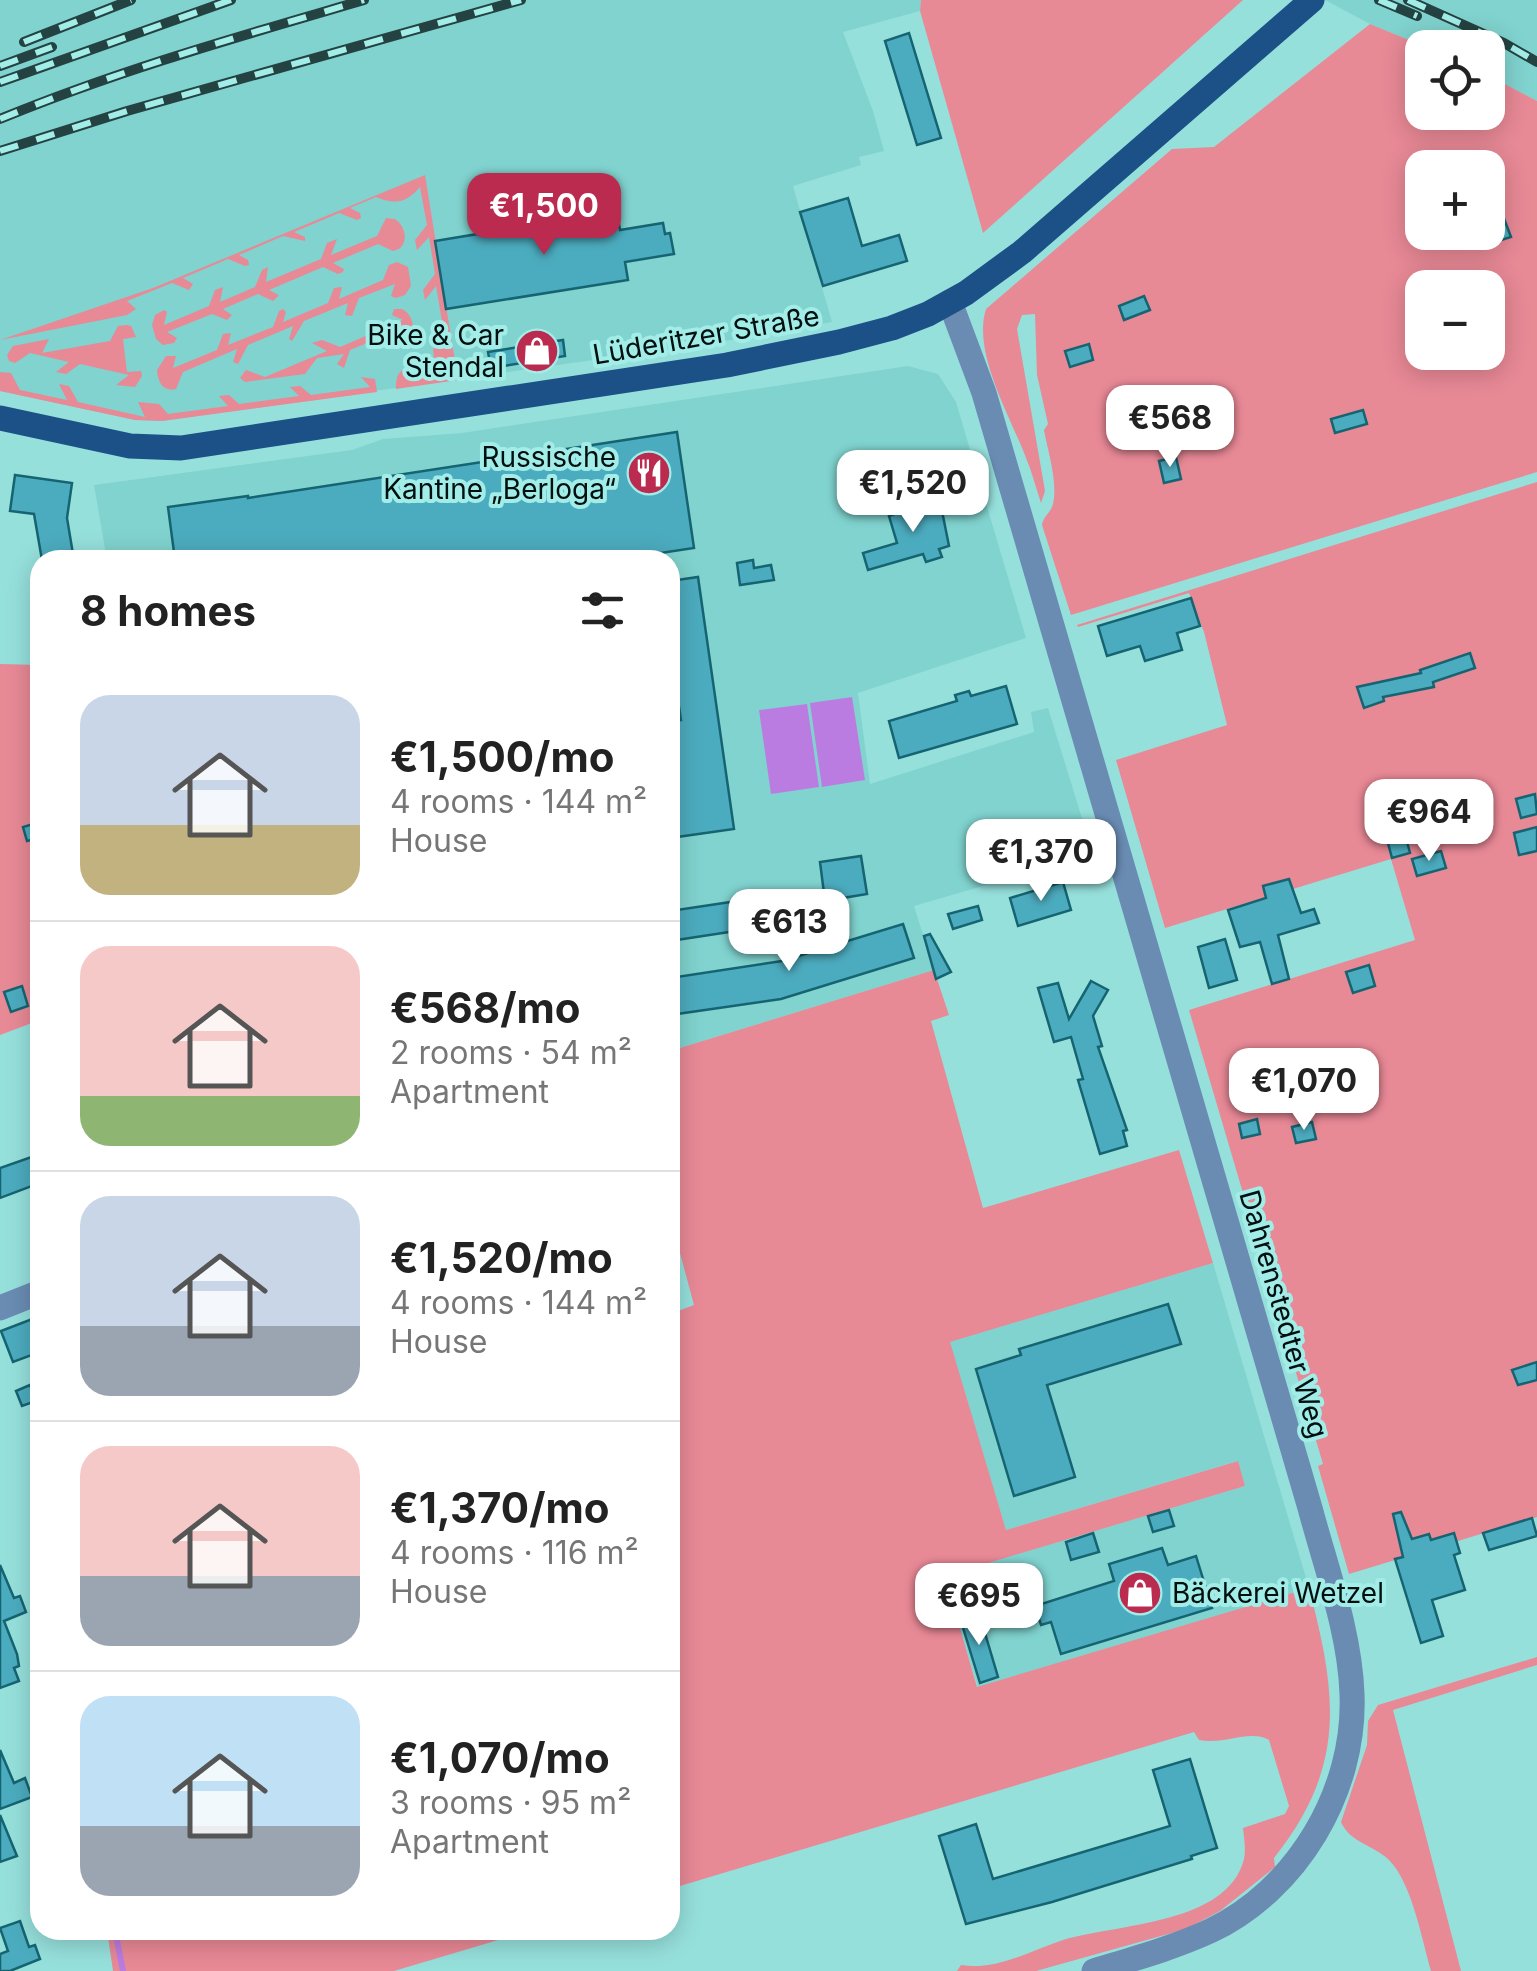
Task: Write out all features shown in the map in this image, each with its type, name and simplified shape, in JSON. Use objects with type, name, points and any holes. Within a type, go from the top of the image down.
[{"type":"main road","name":"Lüderitzer Straße","points":[[0,418],[130,446],[195,446],[745,362],[892,328],[950,302],[1022,252],[1312,0]]},
{"type":"street","name":"Dahrenstedter Weg","points":[[950,302],[984,393],[1310,1508],[1351,1675],[1351,1726],[1342,1773],[1318,1829],[1280,1880],[1235,1916],[1182,1943],[1094,1971]]},
{"type":"street","points":[[0,1308],[30,1296]]},
{"type":"shaded area","points":[[0,0],[921,0],[920,11],[843,32],[884,151],[859,157],[861,165],[793,186],[832,322],[714,343],[162,421],[135,420],[0,391]]},
{"type":"shaded area","points":[[921,0],[1243,0],[983,233],[920,11]]},
{"type":"shaded area","points":[[1325,0],[1537,0],[1537,101],[1505,84],[1505,30],[1405,30],[1405,38]]},
{"type":"shaded area","points":[[1370,24],[1405,38],[1405,130],[1505,130],[1505,84],[1537,101],[1537,472],[1071,615],[1042,525],[1053,504],[1054,486],[1044,430],[1048,424],[1037,375],[1035,314],[1022,315],[1017,329],[1045,491],[1041,503],[989,365],[984,345],[986,309],[1172,149],[1214,147]]},
{"type":"shaded area","points":[[425,175],[458,380],[396,389],[399,374],[407,368],[411,367],[422,378],[442,375],[447,369],[434,358],[433,350],[444,333],[436,286],[425,300],[423,290],[435,274],[429,237],[417,250],[415,240],[427,225],[420,187],[400,201],[376,197],[350,208],[360,213],[357,220],[339,213],[294,232],[305,237],[305,241],[283,236],[239,255],[249,265],[228,259],[183,278],[193,284],[189,290],[172,283],[127,301],[136,309],[127,315],[0,340],[153,288]]},
{"type":"shaded area","points":[[386,218],[395,219],[403,229],[405,238],[399,249],[393,251],[378,244],[333,263],[343,272],[338,274],[323,267],[269,290],[279,295],[273,301],[258,294],[223,309],[232,315],[227,320],[212,314],[167,332],[177,338],[174,343],[163,345],[156,339],[152,325],[155,315],[164,310],[164,325],[209,306],[215,290],[223,287],[220,302],[255,287],[262,270],[268,267],[266,282],[321,259],[327,243],[337,239],[331,255],[377,236]]},
{"type":"shaded area","points":[[397,262],[408,267],[411,286],[405,295],[391,296],[395,284],[359,298],[352,316],[345,315],[348,303],[304,321],[292,341],[289,339],[293,326],[248,345],[238,364],[233,362],[237,349],[183,372],[176,389],[167,389],[160,382],[157,370],[166,356],[176,356],[173,368],[217,350],[223,334],[231,333],[228,345],[273,327],[283,309],[283,322],[328,303],[334,288],[342,287],[339,299],[383,280],[389,265]]},
{"type":"shaded area","points":[[394,309],[402,309],[411,319],[408,342],[401,340],[404,328],[350,350],[344,368],[337,364],[344,354],[317,358],[305,374],[245,382],[240,378],[246,370],[265,377],[327,351],[312,343],[322,340],[340,347],[403,320],[392,315]]},
{"type":"shaded area","points":[[127,325],[136,337],[123,339],[127,372],[141,371],[142,376],[135,387],[116,385],[129,375],[80,364],[66,374],[56,372],[69,362],[30,353],[15,363],[7,355],[13,346],[49,339],[42,353],[110,341],[118,326]]},
{"type":"shaded area","points":[[908,366],[938,374],[956,402],[1026,638],[858,693],[870,784],[1034,732],[1031,712],[1048,708],[1093,854],[914,906],[934,970],[680,1048],[680,550],[105,550],[94,485],[352,450],[383,439],[462,433]]},
{"type":"shaded area","points":[[0,372],[11,373],[20,390],[67,400],[59,384],[69,386],[78,402],[145,417],[138,402],[159,404],[168,414],[228,406],[219,396],[229,395],[239,404],[299,396],[290,387],[300,386],[311,395],[370,387],[361,377],[375,379],[377,392],[162,421],[135,420],[0,391]]},
{"type":"shaded area","points":[[1537,482],[1537,1517],[1349,1574],[1318,1466],[1323,1464],[1189,1010],[1415,940],[1391,859],[1165,928],[1116,760],[1227,725],[1204,632],[1189,593],[1077,625]]},
{"type":"shaded area","points":[[0,664],[30,665],[30,1024],[0,1035]]},
{"type":"shaded area","points":[[852,697],[865,780],[822,787],[810,703]]},
{"type":"shaded area","points":[[807,704],[819,787],[771,794],[759,710]]},
{"type":"shaded area","points":[[934,970],[949,1015],[931,1021],[983,1208],[1179,1150],[1213,1263],[950,1342],[1006,1530],[1238,1461],[1245,1486],[945,1576],[977,1687],[1309,1588],[1326,1662],[1329,1729],[1325,1760],[1298,1824],[1274,1858],[1275,1867],[1220,1911],[1186,1929],[1036,1971],[957,1971],[961,1965],[1000,1963],[1063,1940],[1167,1918],[1216,1897],[1234,1881],[1244,1859],[1243,1828],[1285,1814],[1289,1806],[1269,1740],[1261,1737],[1199,1740],[1194,1732],[680,1886],[680,1310],[694,1305],[680,1253],[680,1048]]},
{"type":"shaded area","points":[[1213,1263],[1309,1588],[978,1687],[944,1576],[1245,1486],[1237,1461],[1006,1530],[949,1342]]},
{"type":"shaded area","points":[[1537,1657],[1537,1665],[1393,1710],[1461,1971],[1431,1971],[1415,1912],[1397,1870],[1383,1855],[1350,1835],[1341,1822],[1367,1745],[1368,1721],[1378,1705]]},
{"type":"shaded area","points":[[108,1940],[498,1940],[394,1971],[113,1971]]},
{"type":"building","points":[[909,33],[941,138],[917,145],[885,41]]},
{"type":"building","points":[[848,198],[862,246],[899,235],[907,261],[823,286],[800,212]]},
{"type":"building","points":[[617,211],[620,230],[663,223],[665,234],[670,233],[674,254],[625,262],[628,280],[446,309],[435,241]]},
{"type":"building","points":[[1144,296],[1150,310],[1124,320],[1119,306]]},
{"type":"building","points":[[563,340],[565,356],[491,368],[488,352]]},
{"type":"building","points":[[1089,344],[1093,360],[1070,367],[1065,351]]},
{"type":"building","points":[[1363,410],[1367,424],[1335,433],[1331,419]]},
{"type":"building","points":[[677,432],[694,548],[174,550],[168,507]]},
{"type":"building","points":[[1176,457],[1181,479],[1164,483],[1159,461]]},
{"type":"building","points":[[15,475],[72,483],[67,518],[72,550],[40,550],[34,514],[10,511]]},
{"type":"building","points":[[939,496],[949,546],[939,549],[942,557],[926,562],[923,554],[868,570],[863,553],[897,543],[889,516]]},
{"type":"building","points":[[753,560],[754,568],[771,565],[774,580],[740,585],[737,563]]},
{"type":"building","points":[[698,577],[734,829],[680,837],[681,720],[680,580]]},
{"type":"building","points":[[1191,598],[1200,626],[1177,633],[1182,650],[1145,661],[1140,646],[1107,656],[1098,626]]},
{"type":"building","points":[[1470,653],[1475,668],[1433,682],[1434,687],[1383,697],[1384,701],[1364,708],[1357,687],[1421,673],[1420,670]]},
{"type":"building","points":[[1006,686],[1017,724],[899,758],[889,721],[957,701],[955,695],[969,691],[971,696]]},
{"type":"building","points":[[1535,794],[1537,814],[1521,818],[1516,799]]},
{"type":"building","points":[[1488,808],[1492,826],[1473,831],[1468,812]]},
{"type":"building","points":[[30,825],[30,840],[27,841],[23,827]]},
{"type":"building","points":[[1403,827],[1410,853],[1392,858],[1385,832]]},
{"type":"building","points":[[1537,827],[1537,851],[1519,855],[1514,833]]},
{"type":"building","points":[[1441,851],[1446,868],[1417,876],[1412,859]]},
{"type":"building","points":[[861,856],[867,894],[825,901],[820,862]]},
{"type":"building","points":[[1289,879],[1301,913],[1314,909],[1319,923],[1278,935],[1289,979],[1272,984],[1260,942],[1240,947],[1228,910],[1266,898],[1263,886]]},
{"type":"building","points":[[1063,882],[1071,910],[1018,926],[1010,898]]},
{"type":"building","points":[[744,900],[749,929],[680,939],[680,910]]},
{"type":"building","points":[[978,906],[982,920],[953,929],[948,914]]},
{"type":"building","points":[[903,924],[914,958],[781,999],[680,1014],[680,976],[782,961]]},
{"type":"building","points":[[930,934],[951,972],[936,979],[924,936]]},
{"type":"building","points":[[1225,939],[1237,980],[1209,988],[1198,947]]},
{"type":"building","points":[[1369,965],[1375,986],[1353,993],[1346,972]]},
{"type":"building","points":[[1091,981],[1108,990],[1093,1016],[1102,1046],[1098,1047],[1127,1130],[1123,1131],[1127,1146],[1100,1154],[1078,1080],[1083,1079],[1071,1037],[1054,1042],[1038,988],[1058,983],[1069,1019]]},
{"type":"building","points":[[22,986],[28,1006],[11,1012],[4,992]]},
{"type":"building","points":[[1257,1119],[1260,1134],[1242,1138],[1239,1124]]},
{"type":"building","points":[[1312,1122],[1316,1139],[1296,1143],[1292,1127]]},
{"type":"building","points":[[30,1158],[30,1187],[0,1198],[0,1168]]},
{"type":"building","points":[[1168,1304],[1181,1344],[1047,1385],[1075,1477],[1014,1496],[976,1369],[1021,1355],[1019,1349]]},
{"type":"building","points":[[30,1320],[30,1356],[13,1362],[1,1331]]},
{"type":"building","points":[[1537,1362],[1537,1380],[1518,1385],[1512,1370]]},
{"type":"building","points":[[30,1385],[30,1403],[22,1406],[16,1391]]},
{"type":"building","points":[[1169,1510],[1174,1526],[1153,1532],[1148,1516]]},
{"type":"building","points":[[1401,1512],[1412,1539],[1429,1534],[1431,1540],[1454,1533],[1460,1553],[1454,1555],[1465,1590],[1432,1600],[1443,1636],[1421,1643],[1395,1559],[1403,1557],[1393,1514]]},
{"type":"building","points":[[1532,1518],[1537,1536],[1489,1550],[1483,1533]]},
{"type":"building","points":[[1093,1533],[1099,1552],[1071,1560],[1066,1542]]},
{"type":"building","name":"Bäckerei Wetzel","points":[[1162,1548],[1168,1565],[1196,1556],[1212,1608],[1061,1654],[1051,1622],[1041,1625],[1035,1606],[1114,1581],[1109,1564]]},
{"type":"building","points":[[0,1565],[14,1598],[20,1596],[26,1612],[4,1621],[17,1654],[19,1666],[14,1668],[19,1681],[0,1688]]},
{"type":"building","points":[[979,1613],[998,1677],[980,1683],[960,1618]]},
{"type":"building","points":[[0,1750],[14,1783],[25,1778],[30,1798],[0,1809]]},
{"type":"building","points":[[1190,1759],[1217,1848],[1052,1902],[966,1924],[939,1836],[976,1824],[993,1879],[1170,1826],[1153,1770]]},
{"type":"building","points":[[0,1815],[17,1856],[0,1862]]},
{"type":"building","points":[[20,1921],[29,1947],[35,1945],[40,1959],[0,1971],[0,1954],[8,1951],[0,1928]]},
{"type":"waterway","points":[[117,1940],[123,1971]]},
{"type":"railway","points":[[24,42],[131,0]]},
{"type":"railway","points":[[0,82],[231,0]]},
{"type":"railway","points":[[0,119],[135,69],[364,0]]},
{"type":"railway","points":[[0,151],[127,111],[521,0]]},
{"type":"railway","points":[[1379,0],[1417,16]]},
{"type":"railway","points":[[1408,0],[1537,62]]},
{"type":"railway","points":[[0,66],[52,47]]},
{"type":"place","name":"Bike & Car Stendal","points":[[537,351]]},
{"type":"place","name":"Russische Kantine „Berloga“","points":[[649,473]]},
{"type":"place","name":"Bäckerei Wetzel","points":[[1140,1593]]}]
